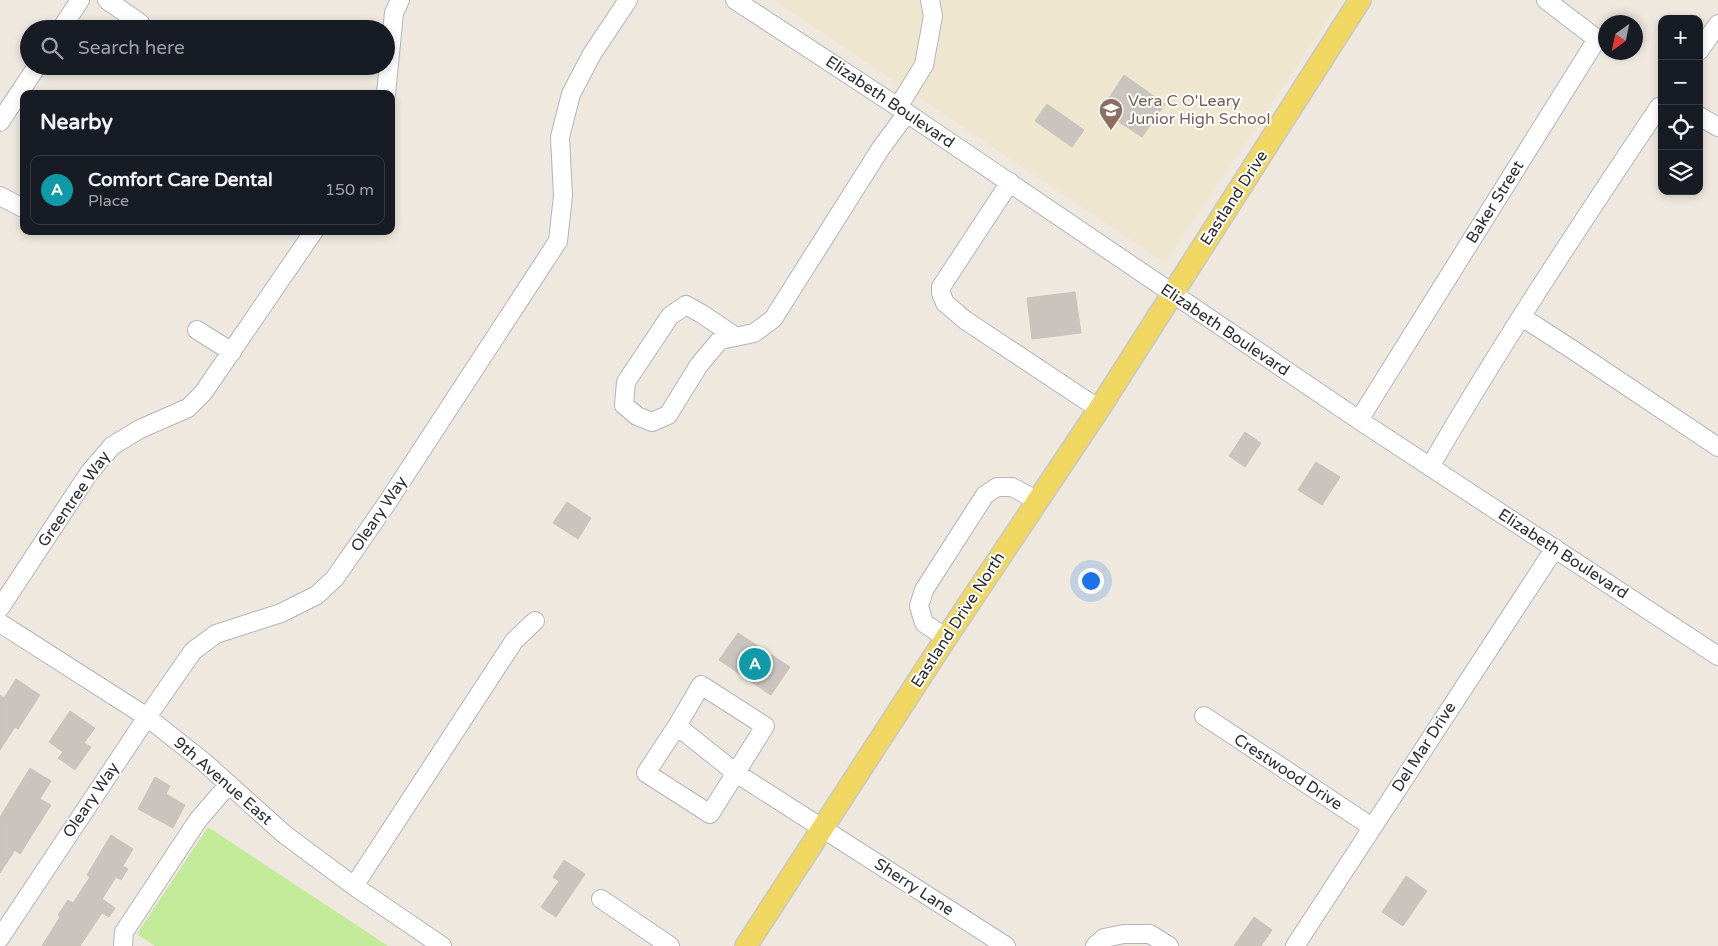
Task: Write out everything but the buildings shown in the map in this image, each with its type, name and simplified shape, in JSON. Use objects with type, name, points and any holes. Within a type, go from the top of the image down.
[{"type":"main road","name":"Eastland Drive","points":[[1173,295],[1360,0]]},
{"type":"main road","name":"Eastland Drive North","points":[[746,946],[946,638],[1173,295]]},
{"type":"street","points":[[67,20],[80,0]]},
{"type":"street","points":[[107,0],[136,20]]},
{"type":"street","points":[[393,20],[394,13],[400,0]]},
{"type":"street","name":"Oleary Way","points":[[0,938],[146,717],[193,651],[216,634],[281,613],[317,595],[335,578],[387,503],[558,241],[563,196],[560,138],[570,94],[592,54],[628,0]]},
{"type":"street","name":"Elizabeth Boulevard","points":[[735,0],[1010,182],[1173,295],[1359,420],[1718,656]]},
{"type":"street","points":[[736,337],[702,314],[686,306],[670,316],[626,382],[624,405],[638,416],[652,422],[668,415],[700,365],[720,340],[736,337],[754,333],[773,319],[882,148],[903,110],[924,65],[934,16],[930,0]]},
{"type":"street","name":"Baker Street","points":[[1359,420],[1597,39],[1546,0]]},
{"type":"street","points":[[1703,45],[1718,24]]},
{"type":"street","points":[[21,90],[30,75]]},
{"type":"street","points":[[386,90],[388,75]]},
{"type":"street","points":[[0,122],[20,91]]},
{"type":"street","points":[[1430,467],[1522,317],[1658,111]]},
{"type":"street","points":[[1703,118],[1718,127]]},
{"type":"street","points":[[1010,182],[941,287],[944,302],[965,320],[1099,409]]},
{"type":"street","points":[[0,196],[20,206]]},
{"type":"street","name":"Greentree Way","points":[[0,608],[89,473],[112,446],[140,429],[188,408],[203,393],[311,235]]},
{"type":"street","points":[[1522,317],[1718,447]]},
{"type":"street","points":[[198,330],[232,352]]},
{"type":"street","points":[[946,638],[924,623],[919,606],[924,590],[986,496],[997,487],[1012,487],[1038,501]]},
{"type":"street","name":"Del Mar Drive","points":[[1295,946],[1555,548]]},
{"type":"street","name":"9th Avenue East","points":[[0,622],[146,717],[204,762],[284,834],[354,886],[442,946]]},
{"type":"street","points":[[354,886],[514,641],[535,622]]},
{"type":"street","points":[[701,685],[765,726],[710,814],[646,773],[677,726],[701,685]]},
{"type":"street","name":"Crestwood Drive","points":[[1204,716],[1372,827]]},
{"type":"street","name":"Sherry Lane","points":[[677,726],[736,773],[1006,946]]},
{"type":"street","points":[[123,946],[124,932],[198,820],[229,784]]},
{"type":"street","points":[[601,899],[670,946]]},
{"type":"street","points":[[1095,946],[1104,938],[1124,934],[1150,934],[1168,946]]},
{"type":"shaded area","name":"Vera C O'Leary Junior High School","points":[[774,0],[1341,0],[1165,263]]},
{"type":"green space","points":[[208,827],[388,946],[155,946],[137,934]]},
{"type":"place","name":"Vera C O'Leary Junior High School","points":[[1111,131]]},
{"type":"place","name":"Comfort Care Dental","points":[[755,664]]}]
